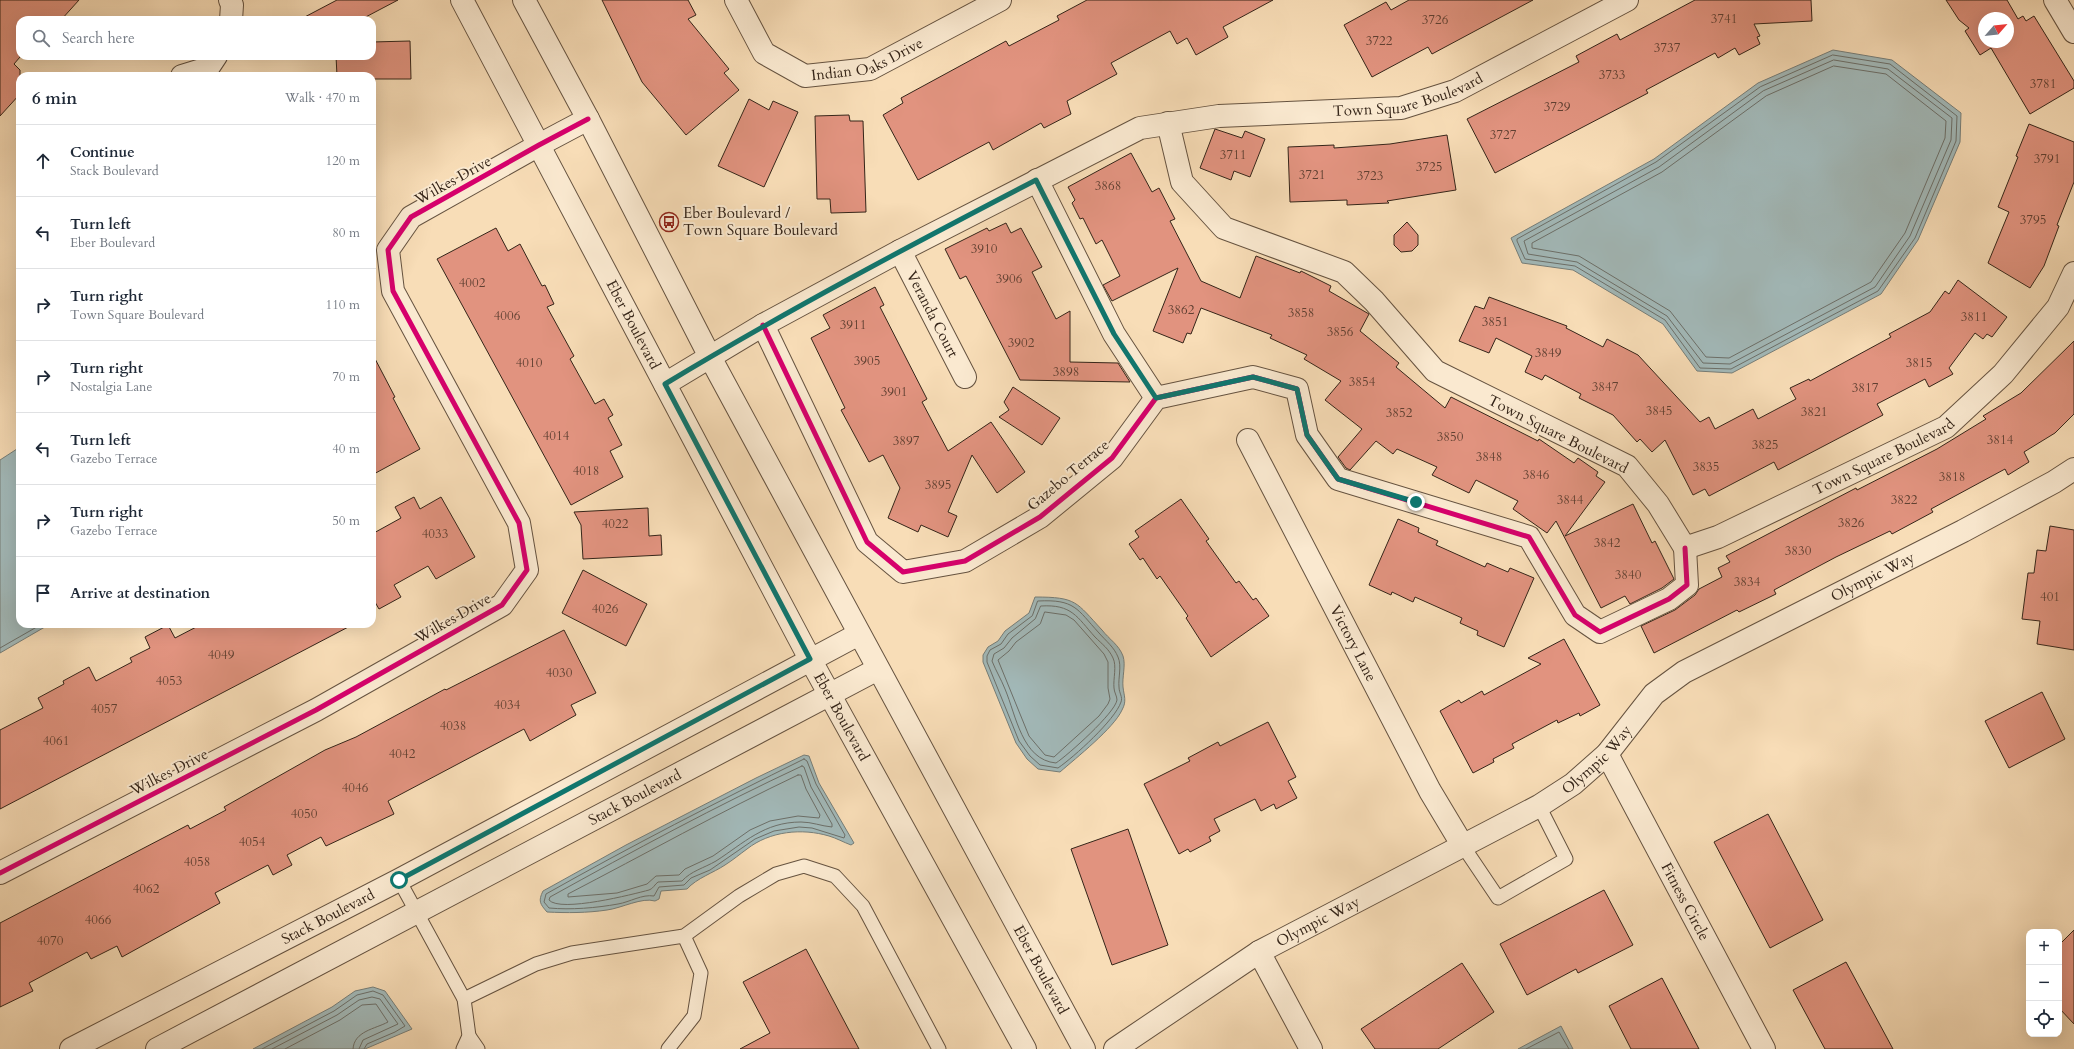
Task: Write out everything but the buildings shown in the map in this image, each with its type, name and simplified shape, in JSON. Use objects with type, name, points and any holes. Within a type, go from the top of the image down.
[{"type":"street","points":[[230,0],[232,5],[231,16]]},
{"type":"street","name":"Eber Boulevard","points":[[462,0],[829,695],[1025,1049]]},
{"type":"street","name":"Eber Boulevard","points":[[524,0],[588,119],[710,357],[1084,1049]]},
{"type":"street","name":"Indian Oaks Drive","points":[[736,0],[764,53],[805,76],[870,69],[1000,0]]},
{"type":"street","name":"Town Square Boulevard","points":[[665,384],[763,325],[900,251],[1140,128],[1219,116],[1401,108],[1454,91],[1627,0]]},
{"type":"street","points":[[2055,0],[2074,32]]},
{"type":"street","points":[[195,72],[208,68],[213,60]]},
{"type":"street","name":"Wilkes Drive","points":[[0,873],[316,710],[502,605],[528,570],[519,523],[393,291],[388,250],[411,217],[588,119]]},
{"type":"street","name":"Town Square Boulevard","points":[[1168,123],[1182,182],[1224,228],[1344,272],[1374,301],[1435,371],[1627,466],[1658,504],[1686,548],[1718,537],[1946,427],[2003,374],[2058,307],[2074,273]]},
{"type":"street","points":[[1036,180],[1114,334],[1156,398],[1253,377],[1297,389],[1307,435],[1338,479],[1529,537],[1575,615],[1600,632],[1669,599],[1688,585],[1686,548]]},
{"type":"street","name":"Veranda Court","points":[[900,251],[965,377]]},
{"type":"street","name":"Gazebo Terrace","points":[[763,325],[868,542],[903,572],[965,561],[1040,517],[1112,458],[1156,398]]},
{"type":"street","name":"Victory Lane","points":[[1248,440],[1430,791],[1463,846]]},
{"type":"street","name":"Olympic Way","points":[[1114,1049],[1259,952],[1539,806],[1573,784],[1607,754],[1654,694],[1684,672],[1963,531],[2054,482],[2074,469]]},
{"type":"street","name":"Stack Boulevard","points":[[71,1049],[399,880],[859,634]]},
{"type":"street","name":"Stack Boulevard","points":[[158,1049],[878,669]]},
{"type":"street","name":"Fitness Circle","points":[[1607,754],[1764,1049]]},
{"type":"street","points":[[1259,952],[1311,1049]]},
{"type":"lane","points":[[1463,846],[1498,898],[1566,860],[1539,806]]},
{"type":"lane","points":[[464,1000],[536,964],[572,953],[684,936],[739,896],[776,874],[804,866],[835,876],[863,906],[939,1049]]},
{"type":"lane","points":[[399,880],[464,1000],[469,1036],[478,1049]]},
{"type":"lane","points":[[668,1049],[694,1016],[701,973],[684,936]]},
{"type":"lane","points":[[463,1049],[469,1036]]},
{"type":"water","points":[[1833,50],[1892,60],[1961,113],[1960,142],[1918,240],[1881,294],[1732,373],[1697,371],[1663,324],[1573,270],[1522,263],[1511,238],[1654,159],[1758,83]]},
{"type":"water","points":[[16,450],[16,628],[43,628],[0,653],[0,460]]},
{"type":"water","points":[[1035,597],[1060,598],[1068,600],[1080,607],[1116,645],[1124,660],[1124,707],[1118,717],[1103,734],[1060,772],[1038,769],[1027,759],[1016,743],[983,662],[983,655],[988,647],[998,641],[1005,631],[1029,613]]},
{"type":"water","points":[[804,755],[809,756],[819,783],[854,843],[851,845],[832,837],[819,834],[808,832],[786,833],[766,838],[756,843],[725,865],[695,882],[687,889],[661,891],[659,899],[655,901],[644,900],[613,909],[592,912],[547,912],[541,904],[540,900],[543,891],[626,845]]},
{"type":"water","points":[[373,987],[385,991],[412,1029],[365,1049],[253,1049],[332,1007],[355,991]]},
{"type":"water","points":[[1561,1026],[1573,1049],[1518,1049]]},
{"type":"cycle path","points":[[0,873],[316,710],[502,605],[527,570],[519,523],[393,291],[388,250],[411,217],[588,119]]},
{"type":"cycle path","points":[[763,325],[867,542],[903,572],[965,561],[1040,517],[1112,458],[1156,398],[1253,377],[1297,389],[1307,435],[1338,479],[1529,537],[1575,615],[1600,632],[1669,599],[1687,585],[1685,548]]},
{"type":"place","name":"Eber Boulevard / Town Square Boulevard","points":[[669,222]]},
{"type":"route","points":[[399,880],[810,659],[665,384],[763,325],[1036,180],[1114,334],[1156,398],[1253,377],[1297,389],[1307,435],[1338,479],[1416,502]]}]
